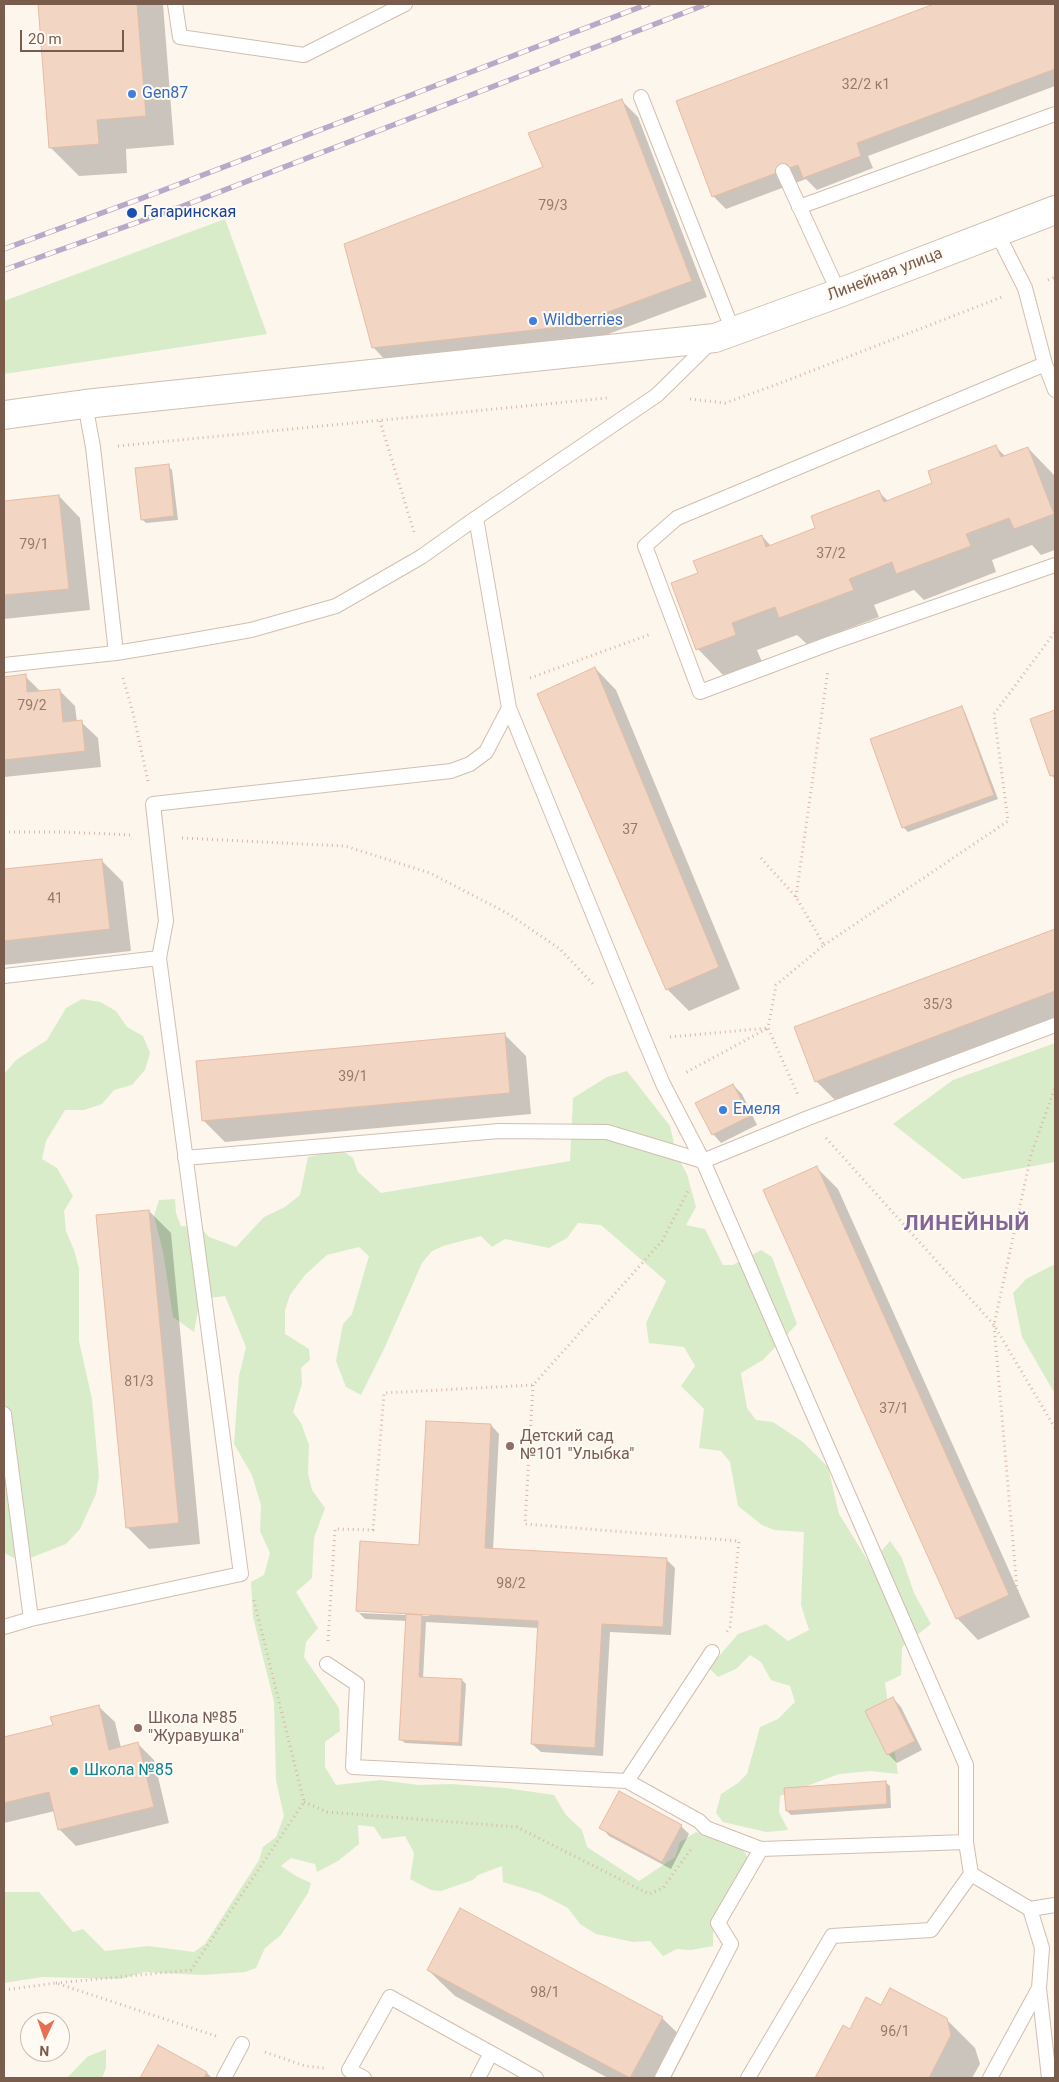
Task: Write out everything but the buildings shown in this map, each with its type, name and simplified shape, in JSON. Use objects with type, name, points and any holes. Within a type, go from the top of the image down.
[{"type":"street","name":"Линейная улица","points":[[4,415],[86,404],[724,334],[839,293],[996,231],[1055,210]]},
{"type":"lane","points":[[175,4],[180,37],[304,56],[405,4]]},
{"type":"lane","points":[[4,665],[116,653],[251,630],[336,606],[422,557],[657,395],[724,334],[641,97]]},
{"type":"lane","points":[[799,207],[1055,114]]},
{"type":"lane","points":[[783,171],[839,293]]},
{"type":"lane","points":[[996,231],[1025,288],[1045,364],[1055,390]]},
{"type":"lane","points":[[1045,364],[677,518],[645,546],[700,692],[831,643],[1055,565]]},
{"type":"lane","points":[[86,404],[93,447],[116,653]]},
{"type":"lane","points":[[476,518],[509,708],[663,1084],[703,1161],[966,1765],[966,1842],[971,1874],[931,1930],[832,1936],[748,2078]]},
{"type":"lane","points":[[4,1627],[30,1619],[241,1574],[159,958],[166,921],[153,804],[451,771],[470,764],[486,752],[509,708]]},
{"type":"lane","points":[[4,976],[159,958]]},
{"type":"lane","points":[[185,1158],[499,1131],[607,1132],[703,1161],[808,1118],[1055,1025]]},
{"type":"lane","points":[[4,1414],[30,1619]]},
{"type":"lane","points":[[628,1781],[712,1652]]},
{"type":"lane","points":[[327,1664],[357,1684],[353,1767],[628,1781],[699,1821],[706,1828],[762,1849],[966,1842]]},
{"type":"lane","points":[[662,2078],[731,1944],[718,1923],[762,1849]]},
{"type":"lane","points":[[971,1874],[1030,1910],[1042,1948],[1039,1988],[1049,2078]]},
{"type":"lane","points":[[1030,1910],[1055,1905]]},
{"type":"lane","points":[[990,2078],[1039,1988]]},
{"type":"lane","points":[[364,2078],[350,2070],[390,1998],[536,2078]]},
{"type":"lane","points":[[224,2078],[242,2044]]},
{"type":"lane","points":[[478,2078],[491,2053]]},
{"type":"path","points":[[93,447],[168,442],[584,399],[657,395],[725,403],[1055,277]]},
{"type":"path","points":[[380,421],[422,557]]},
{"type":"path","points":[[1055,632],[994,714],[1008,821],[824,945],[776,985],[768,1028],[808,1118],[994,1325],[1055,1428]]},
{"type":"path","points":[[506,687],[649,635]]},
{"type":"path","points":[[796,897],[831,643]]},
{"type":"path","points":[[116,653],[133,713],[153,804]]},
{"type":"path","points":[[4,832],[64,832],[344,846],[430,873],[507,913],[560,949],[599,990]]},
{"type":"path","points":[[761,858],[796,897],[824,945]]},
{"type":"path","points":[[644,1039],[768,1028]]},
{"type":"path","points":[[663,1084],[768,1028]]},
{"type":"path","points":[[1018,1601],[994,1325],[1031,1155],[1055,1087]]},
{"type":"path","points":[[703,1161],[662,1241],[533,1386],[525,1524],[739,1541],[730,1627],[712,1652]]},
{"type":"path","points":[[327,1664],[335,1529],[373,1530],[384,1393],[533,1386]]},
{"type":"path","points":[[4,1990],[191,1970],[304,1802],[256,1602],[241,1574]]},
{"type":"path","points":[[304,1802],[327,1812],[517,1827],[649,1894],[663,1888],[678,1868]]},
{"type":"path","points":[[56,1984],[305,2066]]},
{"type":"green space","points":[[225,219],[267,334],[4,374],[4,301]]},
{"type":"green space","points":[[82,999],[100,1002],[116,1011],[127,1027],[143,1036],[150,1053],[145,1070],[132,1085],[114,1090],[102,1104],[84,1110],[65,1110],[46,1141],[42,1159],[57,1168],[73,1196],[64,1211],[66,1231],[79,1268],[79,1341],[92,1399],[99,1476],[96,1494],[80,1529],[66,1544],[33,1557],[14,1558],[4,1553],[4,1074],[16,1060],[47,1040],[66,1008]]},
{"type":"green space","points":[[1055,1043],[1055,1162],[963,1179],[893,1124],[953,1080]]},
{"type":"green space","points":[[627,1071],[670,1126],[677,1156],[687,1174],[696,1207],[686,1225],[705,1229],[723,1265],[733,1265],[761,1250],[772,1257],[797,1324],[763,1360],[741,1373],[747,1408],[756,1420],[773,1422],[803,1442],[828,1467],[839,1514],[870,1564],[890,1541],[902,1558],[914,1593],[931,1624],[902,1647],[901,1675],[885,1683],[898,1774],[870,1771],[839,1774],[780,1796],[779,1812],[788,1830],[766,1832],[723,1822],[716,1813],[721,1794],[738,1783],[747,1774],[760,1727],[778,1719],[795,1702],[790,1686],[771,1680],[761,1662],[750,1655],[736,1669],[718,1677],[709,1668],[738,1634],[766,1624],[788,1641],[809,1630],[801,1605],[804,1532],[774,1530],[762,1525],[738,1506],[730,1462],[721,1451],[699,1448],[704,1409],[681,1386],[695,1366],[684,1347],[649,1343],[646,1323],[666,1281],[601,1225],[578,1223],[567,1238],[549,1248],[505,1239],[492,1247],[481,1236],[443,1246],[432,1251],[422,1263],[385,1347],[361,1395],[346,1387],[336,1361],[343,1324],[352,1314],[369,1256],[359,1247],[327,1255],[305,1275],[290,1295],[285,1310],[285,1334],[309,1349],[310,1360],[301,1368],[302,1384],[293,1412],[301,1423],[309,1445],[308,1474],[312,1490],[325,1508],[314,1538],[312,1578],[296,1592],[318,1628],[306,1642],[304,1657],[339,1708],[340,1731],[325,1742],[325,1767],[336,1785],[380,1780],[419,1785],[451,1784],[505,1788],[554,1795],[566,1815],[582,1830],[587,1847],[639,1881],[675,1857],[680,1842],[696,1832],[714,1836],[741,1847],[749,1859],[741,1869],[740,1886],[718,1915],[713,1932],[713,1946],[691,1950],[677,1949],[663,1956],[650,1941],[633,1942],[596,1934],[580,1924],[568,1908],[539,1893],[503,1882],[502,1866],[478,1875],[473,1880],[441,1891],[431,1890],[410,1879],[414,1853],[405,1836],[382,1839],[374,1827],[358,1825],[359,1844],[338,1861],[317,1872],[315,1864],[291,1858],[281,1866],[311,1883],[308,1893],[281,1935],[265,1948],[256,1968],[245,1972],[203,1975],[145,1972],[120,1979],[42,1977],[4,1983],[4,1892],[39,1892],[73,1932],[83,1929],[105,1951],[148,1946],[194,1952],[205,1944],[259,1860],[263,1847],[276,1837],[284,1816],[276,1780],[274,1702],[253,1617],[251,1582],[264,1575],[270,1553],[260,1531],[261,1505],[252,1475],[234,1444],[239,1376],[246,1347],[225,1296],[200,1299],[194,1332],[173,1317],[163,1252],[154,1216],[159,1200],[175,1199],[176,1213],[181,1226],[200,1227],[209,1237],[236,1247],[264,1217],[285,1207],[300,1195],[308,1157],[341,1150],[353,1158],[358,1172],[381,1193],[570,1161],[573,1098],[607,1077]]},
{"type":"green space","points":[[1055,1264],[1055,1394],[1022,1337],[1013,1293],[1026,1279]]},
{"type":"green space","points":[[106,2049],[106,2068],[102,2078],[67,2078],[87,2057]]},
{"type":"railway","points":[[4,249],[156,193],[648,4]]},
{"type":"railway","points":[[4,270],[183,206],[707,4]]},
{"type":"place","name":"Gen87","points":[[132,94]]},
{"type":"place","name":"Гагаринская","points":[[132,213]]},
{"type":"place","name":"Wildberries","points":[[533,321]]},
{"type":"place","name":"Емеля","points":[[723,1110]]},
{"type":"place","name":"Детский сад №101 \"Улыбка\"","points":[[510,1446]]},
{"type":"place","name":"Школа №85 \"Журавушка\"","points":[[138,1728]]},
{"type":"place","name":"Школа №85","points":[[74,1771]]},
{"type":"district","name":"ЛИНЕЙНЫЙ","points":[[967,1225]]}]
